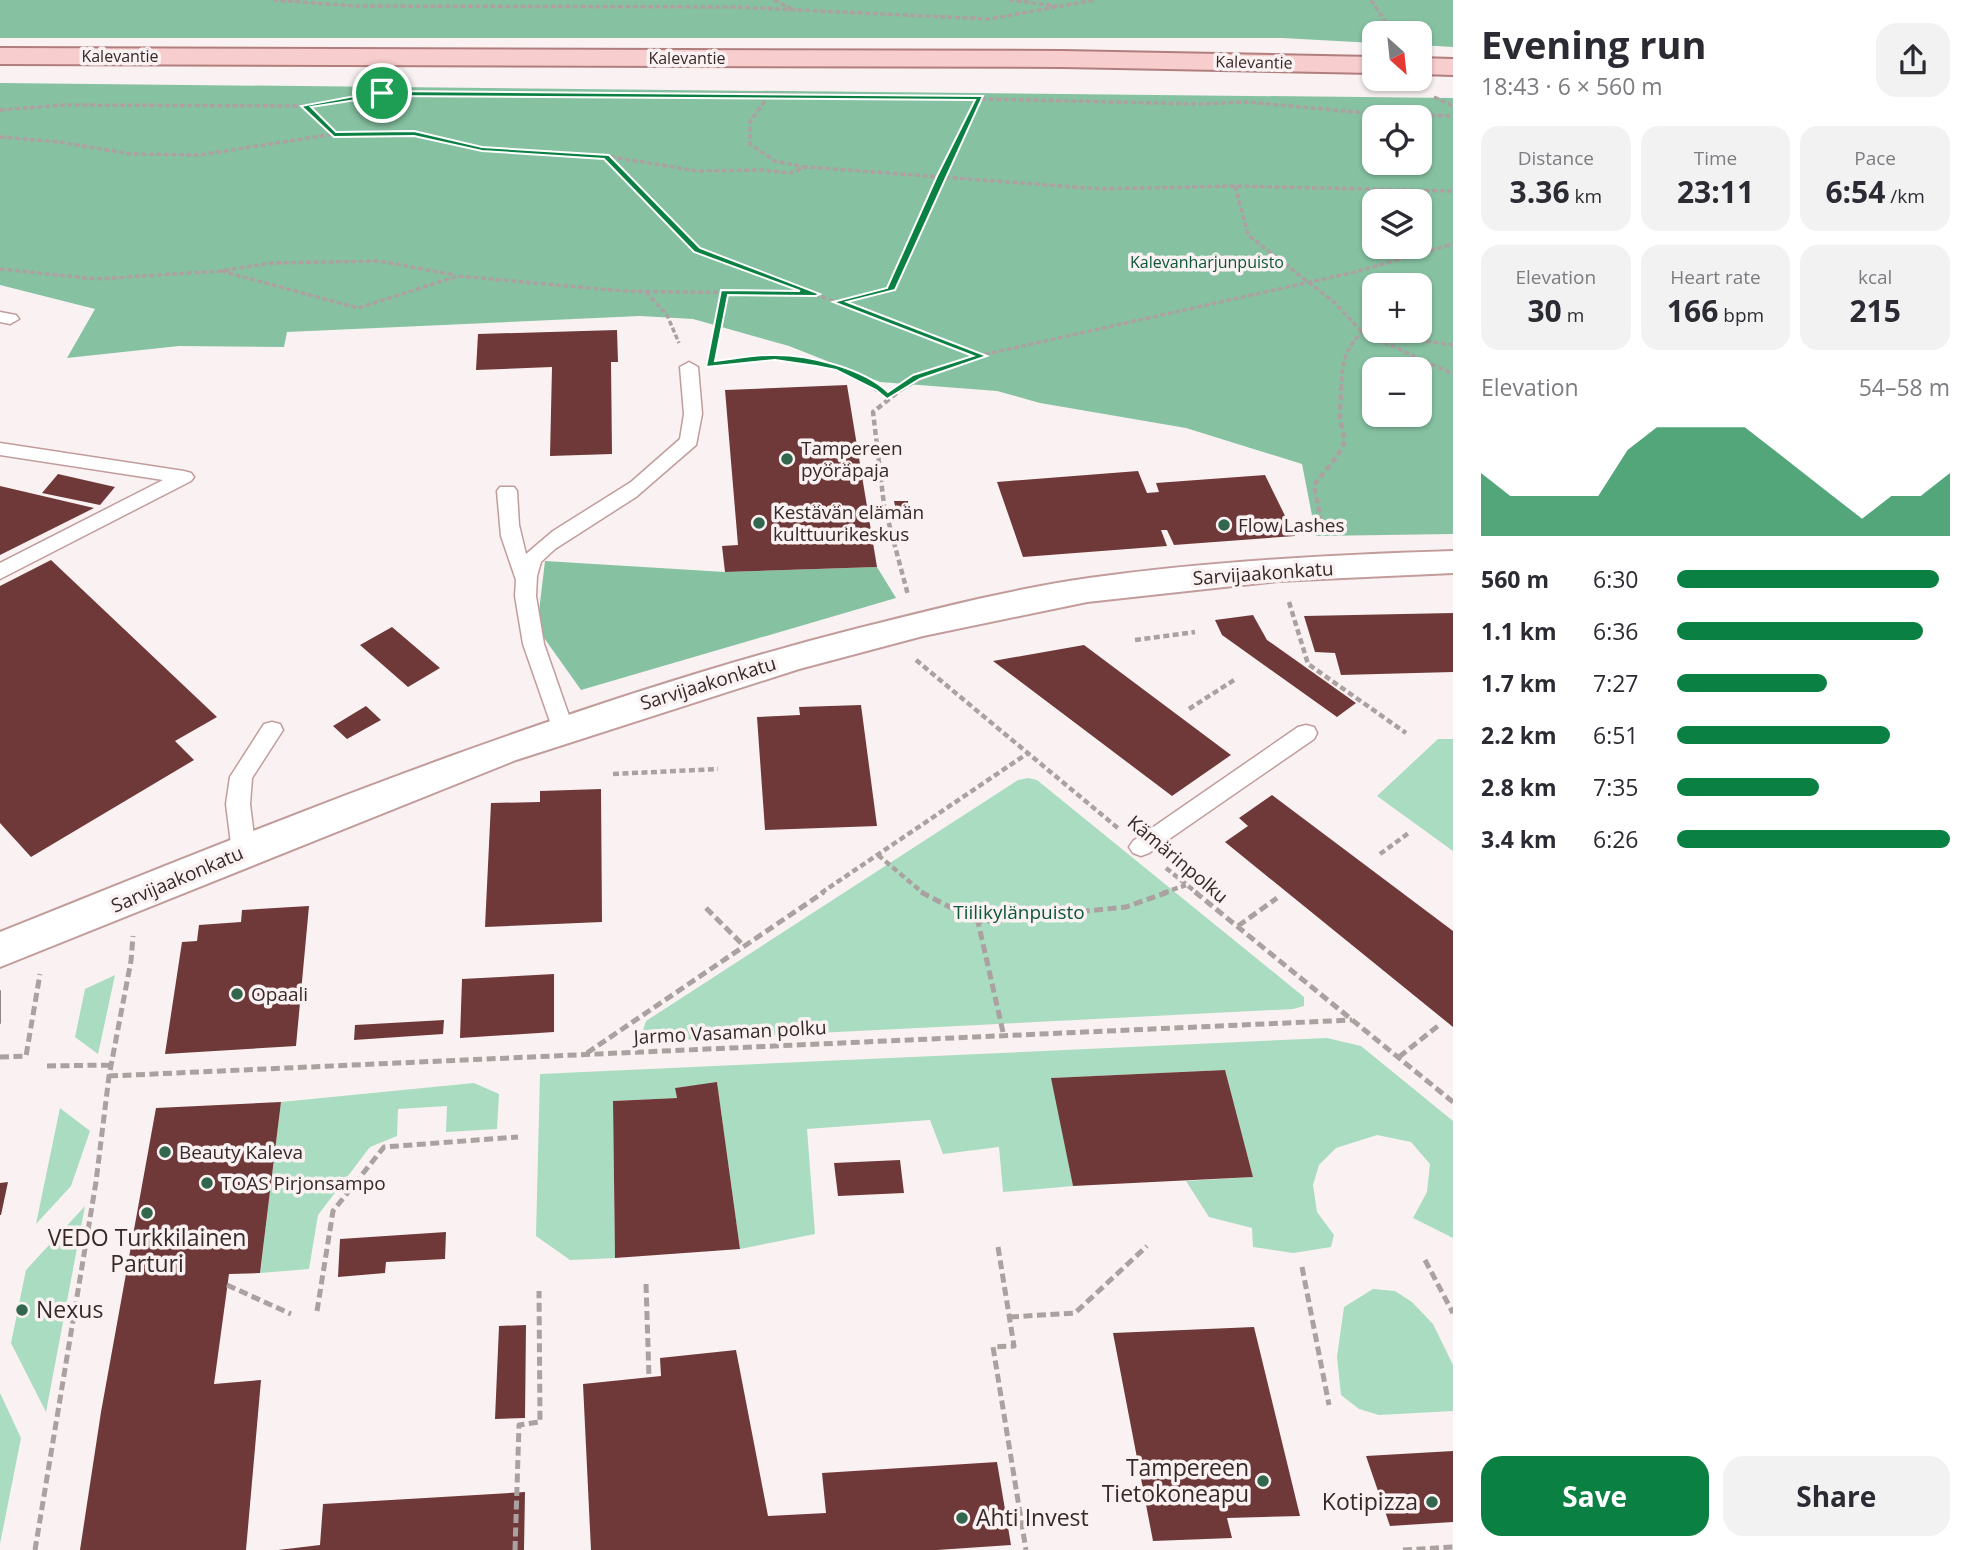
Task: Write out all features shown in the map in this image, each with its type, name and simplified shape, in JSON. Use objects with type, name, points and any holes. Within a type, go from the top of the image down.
[{"type":"main road","name":"Kalevantie","points":[[0,56],[1063,59],[1362,65]]},
{"type":"main road","points":[[1432,66],[1453,67]]},
{"type":"street","name":"Sarvijaakonkatu","points":[[31,958],[244,852],[502,750],[902,617],[1159,581],[1278,569],[1453,562]]},
{"type":"lane","points":[[525,578],[532,559],[567,531],[622,498],[689,441],[693,414],[689,367]]},
{"type":"lane","points":[[0,449],[184,477],[0,572]]},
{"type":"lane","points":[[507,491],[507,524],[512,546],[525,578],[526,606],[542,677],[562,730]]},
{"type":"lane","points":[[244,852],[238,804],[241,777],[272,730]]},
{"type":"lane","points":[[1141,847],[1306,733]]},
{"type":"path","points":[[273,0],[355,6],[698,6],[989,19],[1095,0]]},
{"type":"path","points":[[774,0],[796,10]]},
{"type":"path","points":[[1009,0],[1062,7]]},
{"type":"path","points":[[1371,0],[1385,21]]},
{"type":"path","points":[[0,110],[65,106],[305,106],[382,93],[769,94],[1199,104],[1247,102],[1376,114],[1453,116]]},
{"type":"path","points":[[769,94],[750,122],[750,144],[762,156],[783,164],[941,176],[1006,184],[1101,189],[1235,186],[1453,191]]},
{"type":"path","points":[[837,302],[890,290],[941,176],[980,98]]},
{"type":"path","points":[[305,106],[334,134]]},
{"type":"path","points":[[0,137],[59,142],[131,154],[199,155],[334,134],[414,134],[482,149],[606,156],[697,172],[762,170],[790,173],[807,167]]},
{"type":"path","points":[[606,156],[697,250],[982,356]]},
{"type":"path","points":[[1235,186],[1248,235],[1335,303],[1362,331],[1348,346],[1342,362],[1340,418],[1345,441],[1338,456],[1314,485],[1321,522],[1318,530],[1307,534]]},
{"type":"path","points":[[902,617],[876,451],[873,412],[887,396],[916,377],[953,363],[1129,319],[1410,258],[1453,244]]},
{"type":"path","points":[[0,269],[96,279],[221,271],[271,263],[379,261],[458,276],[645,291],[816,294]]},
{"type":"path","points":[[221,271],[358,308],[458,276]]},
{"type":"path","points":[[645,291],[667,315],[689,367]]},
{"type":"path","points":[[724,292],[710,365],[775,357],[816,363],[839,368],[879,388],[887,396]]},
{"type":"path","points":[[1432,342],[1453,345]]},
{"type":"path","points":[[1386,343],[1453,374]]},
{"type":"path","points":[[1286,592],[1308,664],[1406,733]]},
{"type":"path","name":"Kämärinpolku","points":[[902,617],[905,651],[1453,1102]]},
{"type":"path","points":[[1135,640],[1195,632]]},
{"type":"path","points":[[1189,709],[1234,680]]},
{"type":"path","points":[[586,1054],[1028,753]]},
{"type":"path","points":[[613,774],[718,769]]},
{"type":"path","points":[[1380,854],[1410,832]]},
{"type":"path","points":[[878,855],[925,895],[978,922],[1126,907],[1187,885]]},
{"type":"path","points":[[1238,926],[1277,898]]},
{"type":"path","points":[[706,908],[744,946]]},
{"type":"path","points":[[978,922],[1003,1032]]},
{"type":"path","points":[[35,1550],[94,1196],[109,1076],[131,961],[134,931],[122,936]]},
{"type":"path","points":[[0,1057],[26,1056],[31,958]]},
{"type":"path","name":"Jarmo Vasaman polku","points":[[109,1076],[1003,1032],[1352,1020]]},
{"type":"path","points":[[1399,1057],[1439,1025]]},
{"type":"path","points":[[47,1066],[111,1065]]},
{"type":"path","points":[[317,1311],[332,1211],[384,1147],[518,1137]]},
{"type":"path","points":[[1010,1317],[1075,1313],[1147,1246]]},
{"type":"path","points":[[998,1247],[1014,1346],[993,1347],[1026,1550]]},
{"type":"path","points":[[1425,1260],[1453,1313]]},
{"type":"path","points":[[1302,1267],[1329,1405]]},
{"type":"path","points":[[646,1284],[649,1377]]},
{"type":"path","points":[[227,1285],[291,1314]]},
{"type":"path","points":[[515,1550],[519,1425],[540,1422],[539,1291]]},
{"type":"path","points":[[1403,1550],[1453,1547]]},
{"type":"green space","points":[[0,0],[1453,0],[1453,47],[1432,46],[1432,21],[1362,21],[1362,42],[1282,38],[0,38]]},
{"type":"green space","name":"Kalevanharjunpuisto","points":[[0,83],[1453,98],[1453,534],[1316,536],[1302,464],[1186,428],[1040,403],[997,391],[880,382],[789,346],[693,319],[640,316],[287,332],[284,347],[179,346],[67,358],[95,309],[0,285]]},
{"type":"green space","points":[[545,561],[725,572],[877,567],[896,598],[581,690],[537,628]]},
{"type":"green space","points":[[1438,739],[1453,739],[1453,851],[1377,796]]},
{"type":"green space","name":"Tiilikylänpuisto","points":[[1018,780],[1037,780],[1304,997],[1304,1006],[1293,1009],[639,1042],[646,1021]]},
{"type":"green space","points":[[115,975],[98,1054],[75,1037],[85,989]]},
{"type":"green space","points":[[1327,1038],[1361,1046],[1453,1121],[1453,1238],[1413,1218],[1427,1192],[1430,1164],[1411,1142],[1377,1135],[1336,1148],[1319,1165],[1313,1185],[1317,1212],[1334,1235],[1331,1247],[1293,1253],[1253,1247],[1252,1228],[1209,1217],[1186,1181],[1253,1177],[1224,1070],[1052,1078],[1073,1186],[1003,1192],[999,1147],[943,1154],[930,1120],[807,1129],[815,1234],[740,1249],[717,1083],[675,1088],[677,1098],[613,1101],[615,1258],[570,1260],[536,1236],[540,1074]]},
{"type":"green space","points":[[474,1083],[499,1094],[497,1129],[446,1132],[447,1106],[398,1109],[397,1136],[370,1147],[318,1215],[309,1269],[260,1273],[281,1102]]},
{"type":"green space","points":[[60,1108],[90,1131],[71,1186],[36,1224]]},
{"type":"green space","points":[[85,1206],[46,1412],[11,1343],[26,1270]]},
{"type":"green space","points":[[1373,1289],[1395,1291],[1412,1302],[1433,1324],[1453,1365],[1453,1411],[1379,1415],[1359,1409],[1341,1395],[1337,1357],[1344,1307]]},
{"type":"green space","points":[[0,1393],[21,1438],[0,1544]]},
{"type":"building","points":[[617,330],[618,362],[611,362],[612,454],[550,456],[552,367],[476,370],[478,334]]},
{"type":"building","points":[[847,385],[877,567],[725,572],[722,546],[738,545],[725,390]]},
{"type":"building","points":[[1138,471],[1147,493],[1159,492],[1156,483],[1265,475],[1295,536],[1174,545],[1167,530],[1161,530],[1167,546],[1023,557],[997,482]]},
{"type":"building","points":[[58,474],[115,487],[100,505],[42,493]]},
{"type":"building","points":[[0,486],[94,508],[0,555]]},
{"type":"building","points":[[894,501],[908,501],[910,514],[897,515]]},
{"type":"building","points":[[51,560],[217,717],[175,741],[194,760],[31,857],[0,823],[0,586]]},
{"type":"building","points":[[1453,613],[1453,672],[1341,675],[1335,653],[1315,652],[1304,616]]},
{"type":"building","points":[[1253,615],[1267,640],[1356,703],[1337,717],[1222,635],[1215,620]]},
{"type":"building","points":[[392,627],[440,668],[408,687],[360,645]]},
{"type":"building","points":[[1084,645],[1231,755],[1172,796],[993,661]]},
{"type":"building","points":[[861,705],[877,826],[765,830],[757,717],[800,715],[799,707]]},
{"type":"building","points":[[366,706],[381,720],[347,739],[333,726]]},
{"type":"building","points":[[601,789],[602,922],[485,927],[491,803],[540,802],[540,791]]},
{"type":"building","points":[[1272,795],[1453,931],[1453,1027],[1225,842],[1248,826],[1239,818]]},
{"type":"building","name":"Opaali","points":[[309,906],[296,1046],[165,1054],[182,942],[197,941],[199,925],[241,922],[242,910]]},
{"type":"building","points":[[554,974],[554,1032],[460,1038],[462,979]]},
{"type":"building","points":[[444,1020],[443,1034],[354,1040],[355,1025]]},
{"type":"building","points":[[1225,1070],[1253,1177],[1073,1186],[1051,1078]]},
{"type":"building","points":[[717,1082],[740,1249],[615,1258],[613,1101],[677,1098],[675,1088]]},
{"type":"building","points":[[281,1102],[260,1273],[229,1274],[214,1384],[261,1380],[246,1550],[80,1550],[101,1412],[156,1108]]},
{"type":"building","points":[[900,1160],[904,1193],[838,1196],[834,1163]]},
{"type":"building","points":[[8,1182],[1,1215],[0,1215],[0,1183]]},
{"type":"building","points":[[446,1232],[445,1259],[386,1262],[385,1273],[338,1277],[340,1239]]},
{"type":"building","points":[[526,1325],[525,1418],[495,1419],[499,1326]]},
{"type":"building","points":[[1254,1327],[1300,1516],[1227,1518],[1232,1538],[1153,1541],[1113,1333]]},
{"type":"building","points":[[736,1350],[768,1516],[826,1513],[822,1473],[997,1462],[1011,1545],[937,1550],[591,1550],[583,1384],[661,1376],[660,1358]]},
{"type":"building","points":[[1453,1451],[1453,1522],[1390,1526],[1366,1456]]},
{"type":"building","points":[[525,1492],[524,1550],[278,1550],[320,1545],[323,1504]]},
{"type":"tram line","points":[[0,991],[0,1023]]},
{"type":"place","name":"Tampereen pyöräpaja","points":[[787,459]]},
{"type":"place","name":"Kestävän elämän kulttuurikeskus","points":[[759,523]]},
{"type":"place","name":"Flow Lashes","points":[[1224,525]]},
{"type":"place","name":"Opaali","points":[[237,994]]},
{"type":"place","name":"Beauty Kaleva","points":[[165,1152]]},
{"type":"place","name":"TOAS Pirjonsampo","points":[[207,1183]]},
{"type":"place","name":"VEDO Turkkilainen Parturi","points":[[147,1213]]},
{"type":"place","name":"Nexus","points":[[22,1310]]},
{"type":"place","name":"Tampereen Tietokoneapu","points":[[1263,1481]]},
{"type":"place","name":"Kotipizza","points":[[1432,1502]]},
{"type":"place","name":"Ahti Invest","points":[[962,1518]]},
{"type":"route","points":[[382,93],[769,94],[980,98],[941,176],[890,290],[837,302],[982,356],[953,363],[916,377],[887,396],[879,388],[844,373],[839,368],[816,363],[775,357],[710,365],[724,292],[816,294],[697,250],[606,156],[482,149],[414,134],[334,134],[305,106],[382,93]]}]
